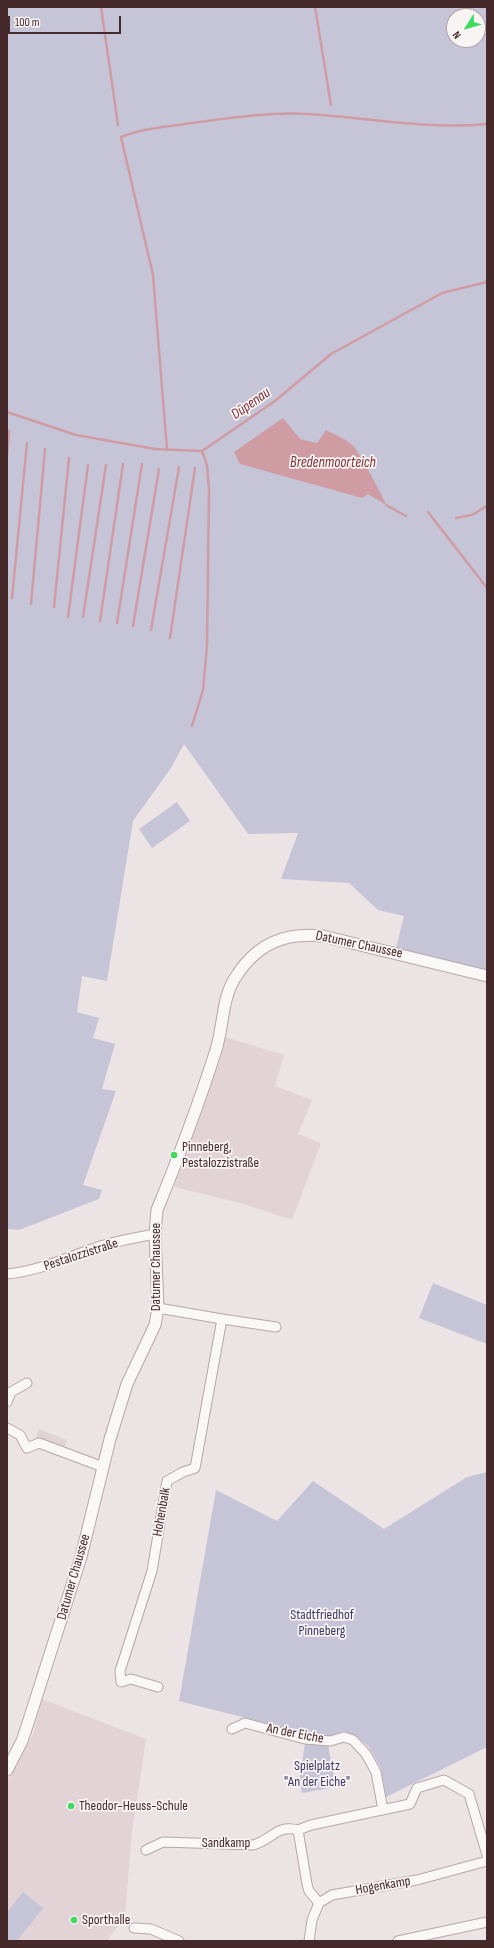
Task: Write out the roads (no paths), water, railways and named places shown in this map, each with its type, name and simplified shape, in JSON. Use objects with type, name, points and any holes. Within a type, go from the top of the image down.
[{"type":"street","name":"Datumer Chaussee","points":[[7,1770],[22,1741],[81,1557],[103,1467],[127,1384],[155,1325],[158,1308],[155,1234],[157,1210],[216,1052],[229,990],[236,976],[257,952],[271,943],[287,936],[311,934],[359,944],[487,976]]},
{"type":"street","name":"Pestalozzistraße","points":[[7,1274],[39,1268],[61,1262],[96,1248],[155,1234]]},
{"type":"street","points":[[158,1308],[276,1327]]},
{"type":"street","name":"Hohenbalk","points":[[158,1687],[131,1679],[121,1682],[120,1671],[152,1571],[167,1481],[183,1472],[195,1468],[222,1319]]},
{"type":"street","points":[[7,1402],[11,1392],[27,1383]]},
{"type":"street","points":[[7,1428],[20,1434],[27,1448],[39,1443],[103,1467]]},
{"type":"street","name":"An der Eiche","points":[[232,1729],[245,1722],[305,1739],[330,1741],[344,1737],[353,1740],[366,1754],[376,1772],[383,1810]]},
{"type":"street","points":[[308,1941],[312,1920],[319,1903],[309,1891],[298,1830],[311,1825],[410,1804],[417,1788],[444,1780],[469,1794],[487,1855]]},
{"type":"street","name":"Sandkamp","points":[[146,1850],[163,1842],[253,1845],[262,1842],[283,1828],[298,1830]]},
{"type":"street","name":"Hogenkamp","points":[[319,1903],[332,1895],[418,1880],[487,1861]]},
{"type":"street","points":[[398,1941],[487,1922]]},
{"type":"street","points":[[134,1928],[151,1929],[179,1941]]},
{"type":"water","name":"Bredenmoorteich","points":[[283,418],[300,439],[317,443],[326,430],[346,440],[352,445],[358,452],[386,505],[368,494],[362,498],[240,464],[234,452]]},
{"type":"waterway","points":[[101,7],[118,125]]},
{"type":"waterway","points":[[315,7],[331,105]]},
{"type":"waterway","points":[[167,450],[153,275],[121,137],[156,128],[234,117],[277,114],[306,114],[419,124],[487,124]]},
{"type":"waterway","name":"Düpenau","points":[[7,412],[76,435],[155,449],[202,451],[275,401],[331,354],[442,293],[487,282]]},
{"type":"waterway","points":[[7,456],[9,431]]},
{"type":"waterway","points":[[12,598],[27,443]]},
{"type":"waterway","points":[[31,604],[45,449]]},
{"type":"waterway","points":[[192,726],[203,690],[207,645],[209,489],[207,465],[202,451]]},
{"type":"waterway","points":[[54,607],[69,458]]},
{"type":"waterway","points":[[100,621],[123,464]]},
{"type":"waterway","points":[[117,623],[142,464]]},
{"type":"waterway","points":[[68,617],[88,465]]},
{"type":"waterway","points":[[83,617],[106,465]]},
{"type":"waterway","points":[[151,630],[179,467]]},
{"type":"waterway","points":[[170,638],[195,468]]},
{"type":"waterway","points":[[133,626],[159,469]]},
{"type":"waterway","points":[[386,505],[406,516]]},
{"type":"waterway","points":[[456,518],[472,515],[487,506]]},
{"type":"waterway","points":[[428,512],[487,588]]},
{"type":"place","name":"Pinneberg, Pestalozzistraße","points":[[174,1155]]},
{"type":"place","name":"Theodor-Heuss-Schule","points":[[71,1806]]},
{"type":"place","name":"Sporthalle","points":[[74,1920]]},
{"type":"park label","name":"Stadtfriedhof Pinneberg","points":[[322,1624]]},
{"type":"park label","name":"Spielplatz \"An der Eiche\"","points":[[317,1774]]}]
